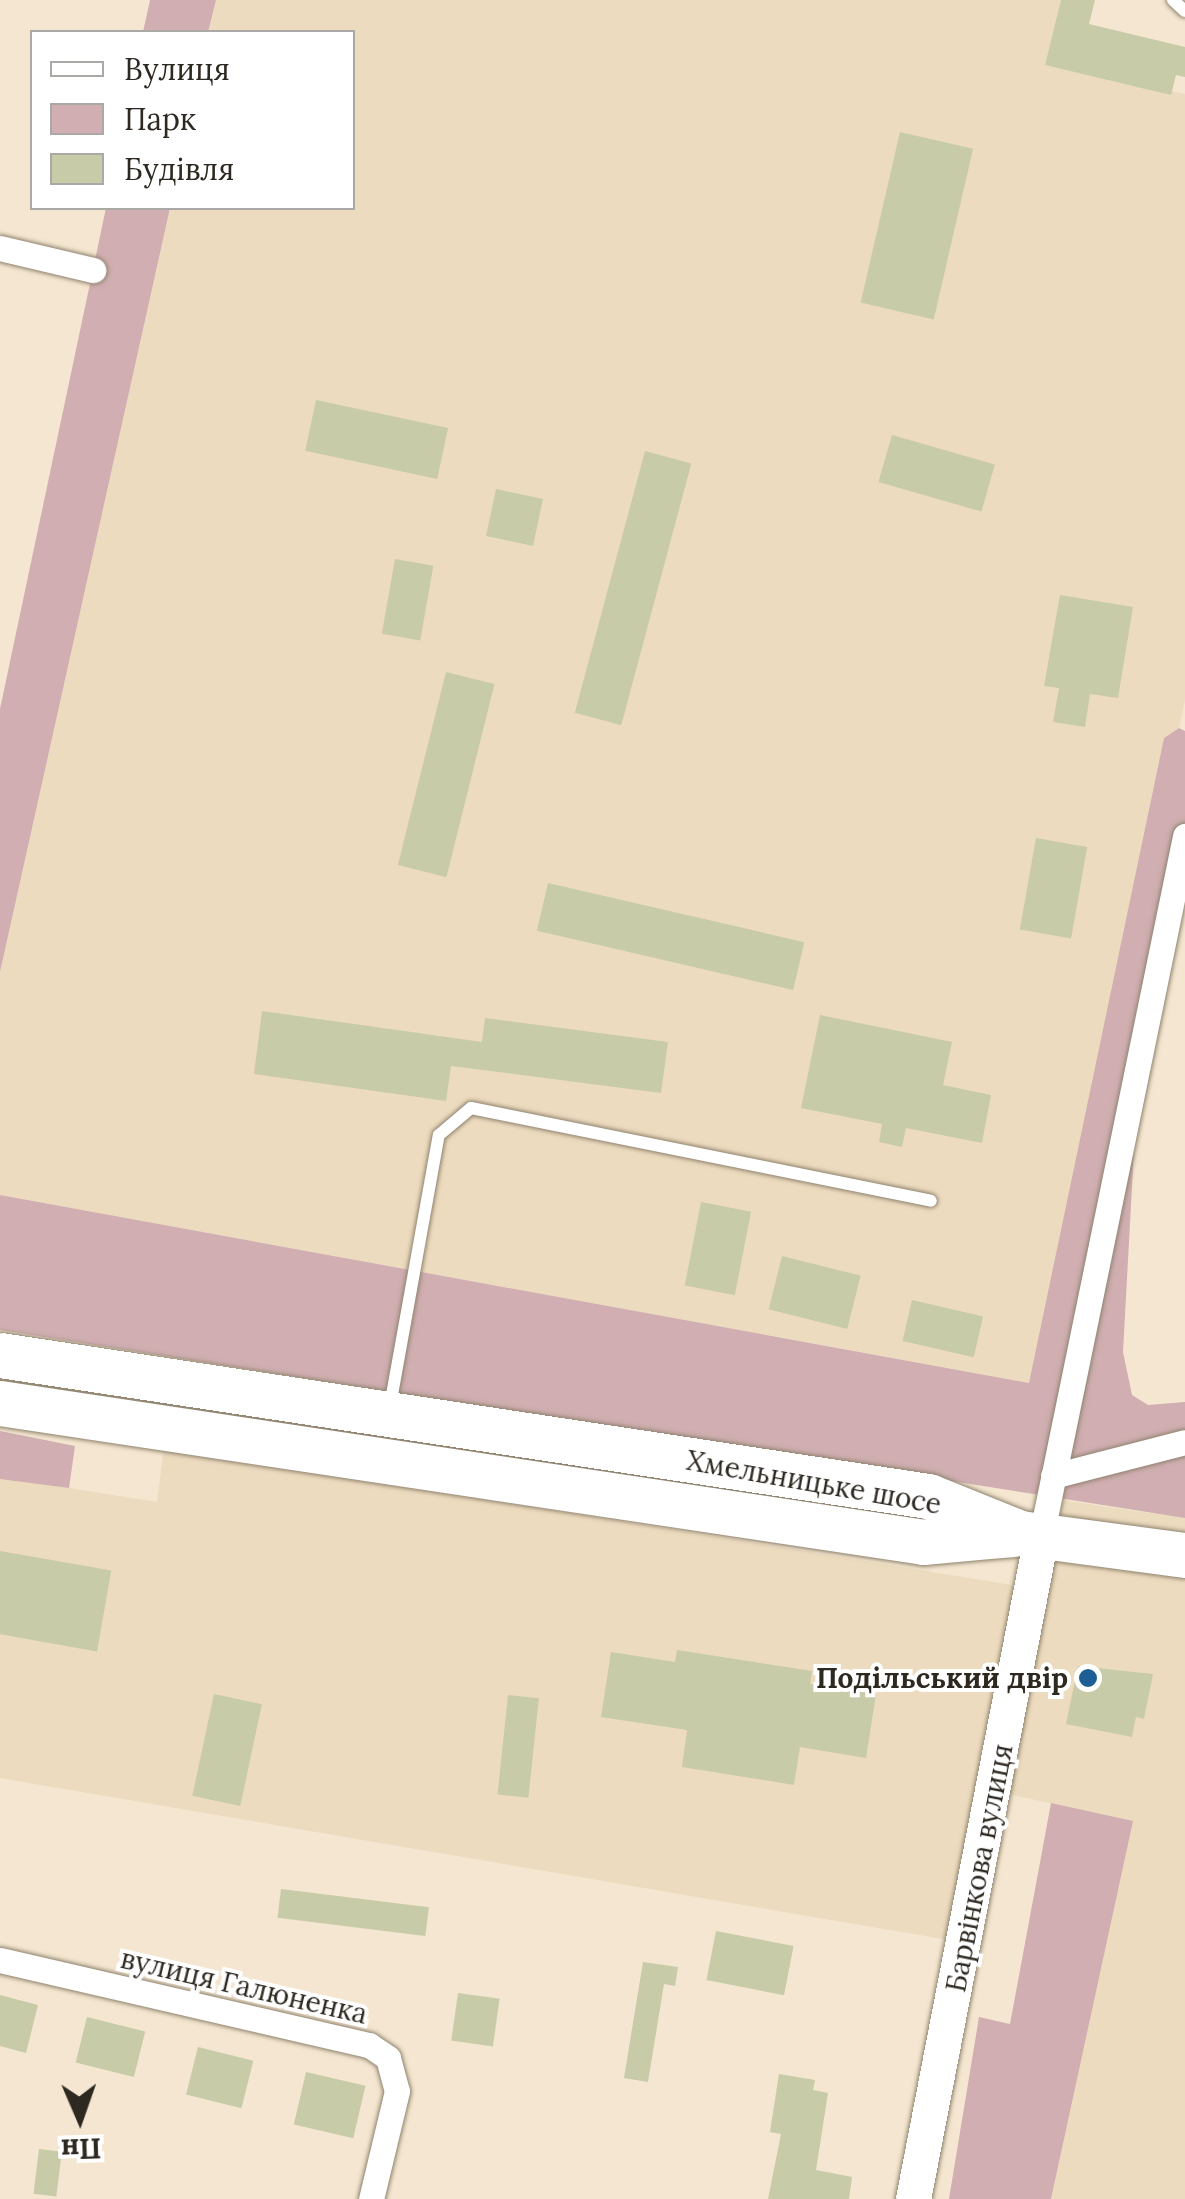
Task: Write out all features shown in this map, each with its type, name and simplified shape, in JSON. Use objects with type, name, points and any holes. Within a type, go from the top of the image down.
[{"type":"highway","name":"Хмельницьке шосе","points":[[0,1355],[928,1496],[1031,1535]]},
{"type":"highway","name":"Хмельницьке шосе","points":[[0,1404],[923,1542],[1031,1535]]},
{"type":"highway","points":[[1031,1535],[1185,1556]]},
{"type":"street","points":[[0,248],[93,270]]},
{"type":"street","points":[[1031,1535],[1053,1476],[1185,836]]},
{"type":"street","points":[[1053,1476],[1185,1442]]},
{"type":"street","name":"Барвінкова вулиця","points":[[913,2199],[1031,1535]]},
{"type":"street","name":"вулиця Галюненка","points":[[0,1960],[369,2045],[388,2058],[397,2091],[371,2199]]},
{"type":"lane","points":[[1173,0],[1185,10]]},
{"type":"lane","points":[[389,1413],[438,1136],[471,1108],[931,1202]]},
{"type":"shaded area","points":[[216,0],[1061,0],[1045,65],[1185,94],[1185,700],[1179,728],[1164,738],[1030,1383],[0,1195],[0,972],[170,210],[355,210],[355,30],[208,30]]},
{"type":"shaded area","points":[[164,1447],[1031,1588],[1048,1498],[1156,1514],[1185,1451],[1185,2199],[1051,2199],[1132,1821],[994,1791],[966,1943],[0,1778],[0,1477],[157,1502]]},
{"type":"green space","points":[[150,0],[216,0],[208,30],[143,30]]},
{"type":"green space","points":[[106,210],[170,210],[0,972],[0,709]]},
{"type":"green space","points":[[1179,728],[1185,731],[1185,836],[1139,1058],[1123,1352],[1132,1395],[1148,1405],[1185,1402],[1185,1518],[0,1330],[0,1195],[1029,1383],[1164,738]]},
{"type":"green space","points":[[0,1431],[75,1446],[69,1488],[0,1479]]},
{"type":"green space","points":[[1051,1803],[1133,1821],[1051,2199],[949,2199],[979,2017],[1010,2024]]},
{"type":"building","points":[[1061,0],[1095,0],[1089,24],[1185,47],[1185,77],[1176,75],[1171,95],[1045,65]]},
{"type":"building","points":[[900,132],[973,149],[934,319],[861,303]]},
{"type":"building","points":[[316,400],[448,428],[437,479],[305,451]]},
{"type":"building","points":[[892,435],[995,464],[981,512],[878,482]]},
{"type":"building","points":[[645,451],[691,463],[621,725],[575,713]]},
{"type":"building","points":[[496,489],[543,499],[533,546],[486,536]]},
{"type":"building","points":[[395,559],[433,566],[420,641],[382,634]]},
{"type":"building","points":[[1060,595],[1133,607],[1118,698],[1090,694],[1085,727],[1053,722],[1059,688],[1044,686]]},
{"type":"building","points":[[446,672],[495,684],[446,877],[398,865]]},
{"type":"building","points":[[1036,838],[1087,847],[1071,939],[1020,930]]},
{"type":"building","points":[[548,883],[804,942],[793,990],[537,931]]},
{"type":"building","points":[[262,1011],[482,1042],[485,1018],[668,1042],[661,1093],[451,1066],[446,1101],[254,1074]]},
{"type":"building","points":[[820,1015],[952,1042],[943,1085],[991,1095],[982,1143],[906,1128],[902,1147],[879,1142],[882,1124],[801,1108]]},
{"type":"building","points":[[701,1202],[751,1212],[735,1295],[685,1285]]},
{"type":"building","points":[[782,1256],[861,1276],[847,1329],[769,1309]]},
{"type":"building","points":[[912,1300],[983,1316],[974,1357],[903,1341]]},
{"type":"building","points":[[0,1551],[111,1571],[97,1651],[0,1634]]},
{"type":"building","points":[[677,1650],[812,1671],[810,1684],[876,1694],[866,1758],[800,1747],[794,1785],[682,1767],[687,1730],[601,1717],[611,1652],[675,1662]]},
{"type":"building","points":[[1078,1666],[1153,1674],[1144,1719],[1136,1717],[1132,1737],[1066,1724]]},
{"type":"building","points":[[214,1694],[262,1704],[240,1806],[192,1796]]},
{"type":"building","points":[[508,1695],[539,1698],[528,1798],[498,1794]]},
{"type":"building","points":[[281,1889],[429,1907],[425,1936],[277,1918]]},
{"type":"building","points":[[716,1931],[794,1946],[784,1995],[706,1980]]},
{"type":"building","points":[[643,1962],[678,1967],[675,1986],[664,1984],[648,2082],[624,2078]]},
{"type":"building","points":[[458,1993],[500,1999],[493,2046],[451,2041]]},
{"type":"building","points":[[0,1995],[38,2005],[26,2053],[0,2046]]},
{"type":"building","points":[[87,2017],[145,2032],[134,2077],[76,2063]]},
{"type":"building","points":[[198,2047],[253,2061],[241,2108],[186,2095]]},
{"type":"building","points":[[306,2072],[365,2086],[353,2138],[294,2125]]},
{"type":"building","points":[[779,2074],[815,2080],[813,2090],[828,2093],[816,2170],[852,2177],[849,2199],[768,2199],[781,2134],[770,2132]]},
{"type":"building","points":[[39,2149],[62,2152],[56,2196],[34,2194]]},
{"type":"place","name":"Подільський двір","points":[[1088,1678]]}]
